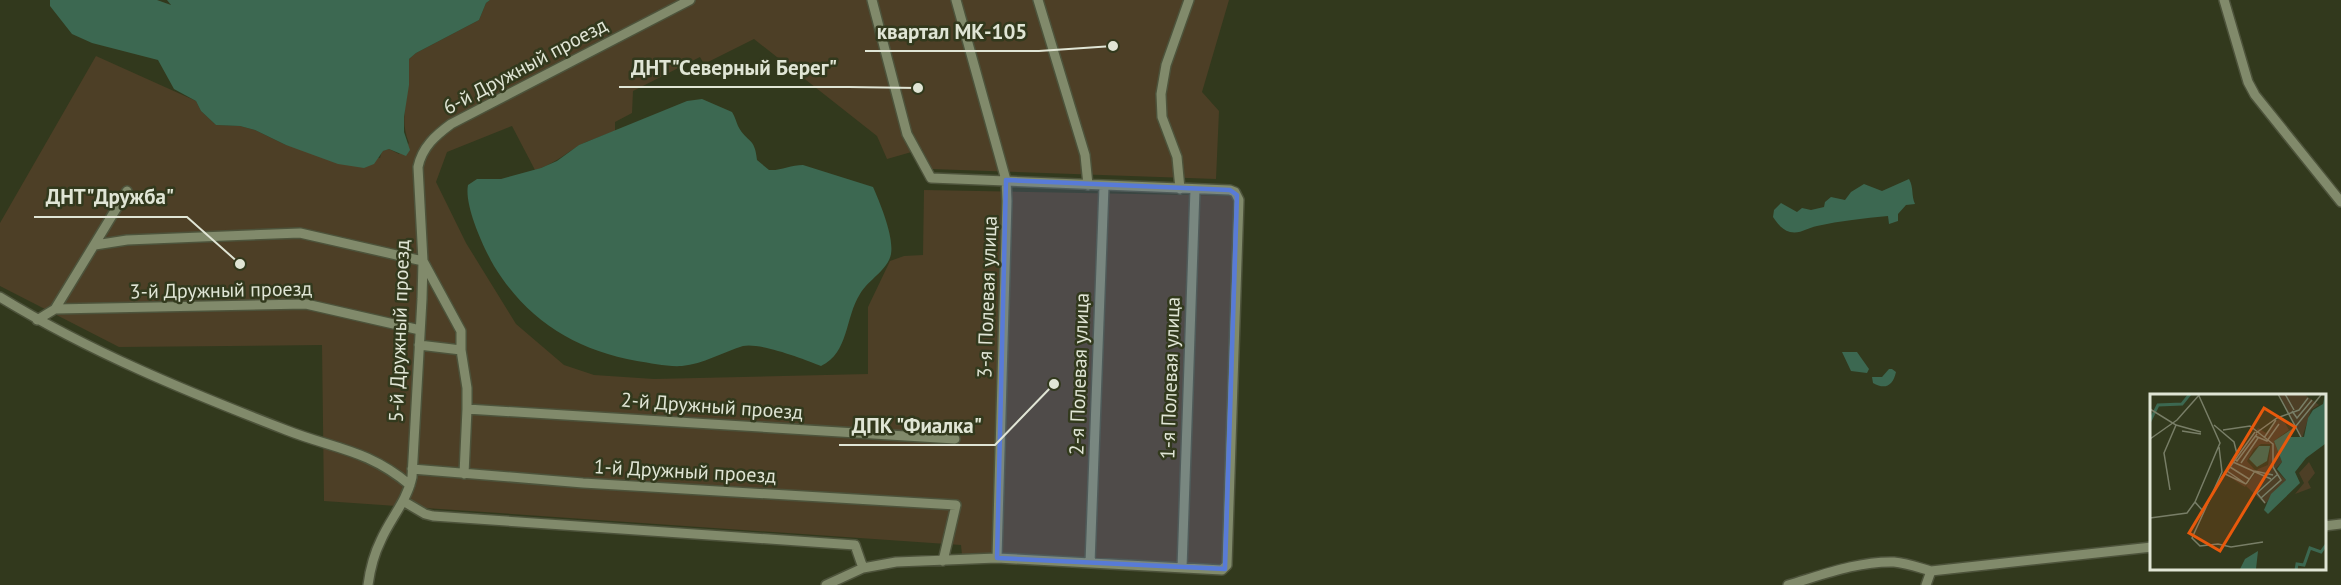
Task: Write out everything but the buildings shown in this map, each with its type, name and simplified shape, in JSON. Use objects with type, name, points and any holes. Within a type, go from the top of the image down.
[{"type":"street","name":"6-й Дружный проезд","points":[[419,160],[428,144],[451,124],[690,0]]},
{"type":"street","points":[[826,585],[863,568],[897,562],[998,558],[1222,570],[1227,565],[1239,200],[1235,192],[931,178],[907,134],[873,0]]},
{"type":"street","name":"3-я Полевая улица","points":[[956,0],[1006,180],[1008,220],[998,558]]},
{"type":"street","points":[[1038,0],[1085,155],[1088,185]]},
{"type":"street","points":[[1180,189],[1177,157],[1162,117],[1161,94],[1166,65],[1189,0]]},
{"type":"street","points":[[2224,0],[2248,82],[2255,95],[2341,202]]},
{"type":"street","name":"5-й Дружный проезд","points":[[368,585],[373,560],[381,539],[403,501],[410,484],[412,469],[423,261],[419,160]]},
{"type":"street","name":"2-я Полевая улица","points":[[1090,563],[1104,186]]},
{"type":"street","name":"1-я Полевая улица","points":[[1182,568],[1196,189]]},
{"type":"street","points":[[38,320],[55,309],[128,191]]},
{"type":"street","points":[[95,245],[127,240],[300,233],[423,261],[459,325],[467,388],[464,474]]},
{"type":"street","points":[[0,297],[38,320],[173,386],[287,430],[372,458],[410,484]]},
{"type":"street","name":"3-й Дружный проезд","points":[[55,309],[306,304],[420,330]]},
{"type":"street","points":[[419,345],[461,350]]},
{"type":"street","name":"2-й Дружный проезд","points":[[467,409],[955,439]]},
{"type":"street","name":"1-й Дружный проезд","points":[[412,469],[956,505],[943,561]]},
{"type":"street","points":[[403,501],[433,516],[855,545],[863,568]]},
{"type":"street","points":[[2326,526],[2341,524]]},
{"type":"street","points":[[1788,585],[1850,567],[1881,562],[1898,562],[1931,571],[2150,547]]},
{"type":"street","points":[[1926,585],[1931,571]]},
{"type":"highlighted area","points":[[1006,180],[1230,190],[1237,195],[1225,569],[997,558]]},
{"type":"shaded area","points":[[50,0],[157,0],[171,5],[167,0],[490,0],[486,3],[479,20],[416,53],[409,59],[404,132],[410,150],[406,156],[389,149],[383,151],[374,164],[364,168],[338,164],[286,145],[255,130],[240,126],[216,125],[201,111],[196,101],[174,89],[158,60],[92,43],[72,34],[50,6]]},
{"type":"shaded area","points":[[490,0],[1229,0],[1202,92],[1219,111],[1216,179],[931,169],[922,149],[887,159],[877,136],[754,39],[704,64],[700,57],[633,91],[632,113],[615,122],[615,131],[578,146],[547,165],[535,170],[512,126],[447,152],[436,182],[466,243],[516,324],[564,365],[594,375],[654,379],[868,374],[868,307],[890,261],[904,256],[923,255],[924,190],[1244,196],[1232,568],[1224,575],[1000,562],[962,555],[961,545],[324,501],[322,345],[119,347],[0,286],[0,223],[96,56],[196,101],[201,111],[216,125],[240,126],[255,130],[286,145],[380,158],[382,151],[389,149],[399,154],[409,143],[404,115],[409,84],[409,59],[416,53],[479,20],[486,3]]},
{"type":"shaded area","points":[[702,99],[732,112],[741,131],[754,147],[757,160],[769,170],[803,165],[873,187],[883,210],[890,238],[891,254],[886,265],[868,284],[855,303],[842,344],[837,352],[821,366],[782,352],[750,345],[698,363],[676,366],[637,361],[593,349],[555,330],[537,317],[507,285],[494,266],[480,237],[468,193],[468,185],[477,179],[501,179],[541,168],[557,161],[579,145],[687,101]]},
{"type":"shaded area","points":[[1909,179],[1915,204],[1906,205],[1898,214],[1898,221],[1889,224],[1888,216],[1834,223],[1794,232],[1782,228],[1773,217],[1774,210],[1781,203],[1797,212],[1802,208],[1811,210],[1824,207],[1825,202],[1831,197],[1845,200],[1851,192],[1864,184],[1882,191]]},
{"type":"shaded area","points":[[1842,352],[1857,352],[1869,369],[1867,373],[1851,371]]},
{"type":"shaded area","points":[[1889,369],[1896,372],[1891,383],[1881,386],[1873,383],[1872,377],[1882,377]]},
{"type":"place","name":"квартал МК-105","points":[[1113,46]]},
{"type":"place","name":"ДНТ\"Северный Берег\"","points":[[918,88]]},
{"type":"place","name":"ДНТ\"Дружба\"","points":[[240,264]]},
{"type":"place","name":"ДПК \"Фиалка\"","points":[[1054,384]]}]
